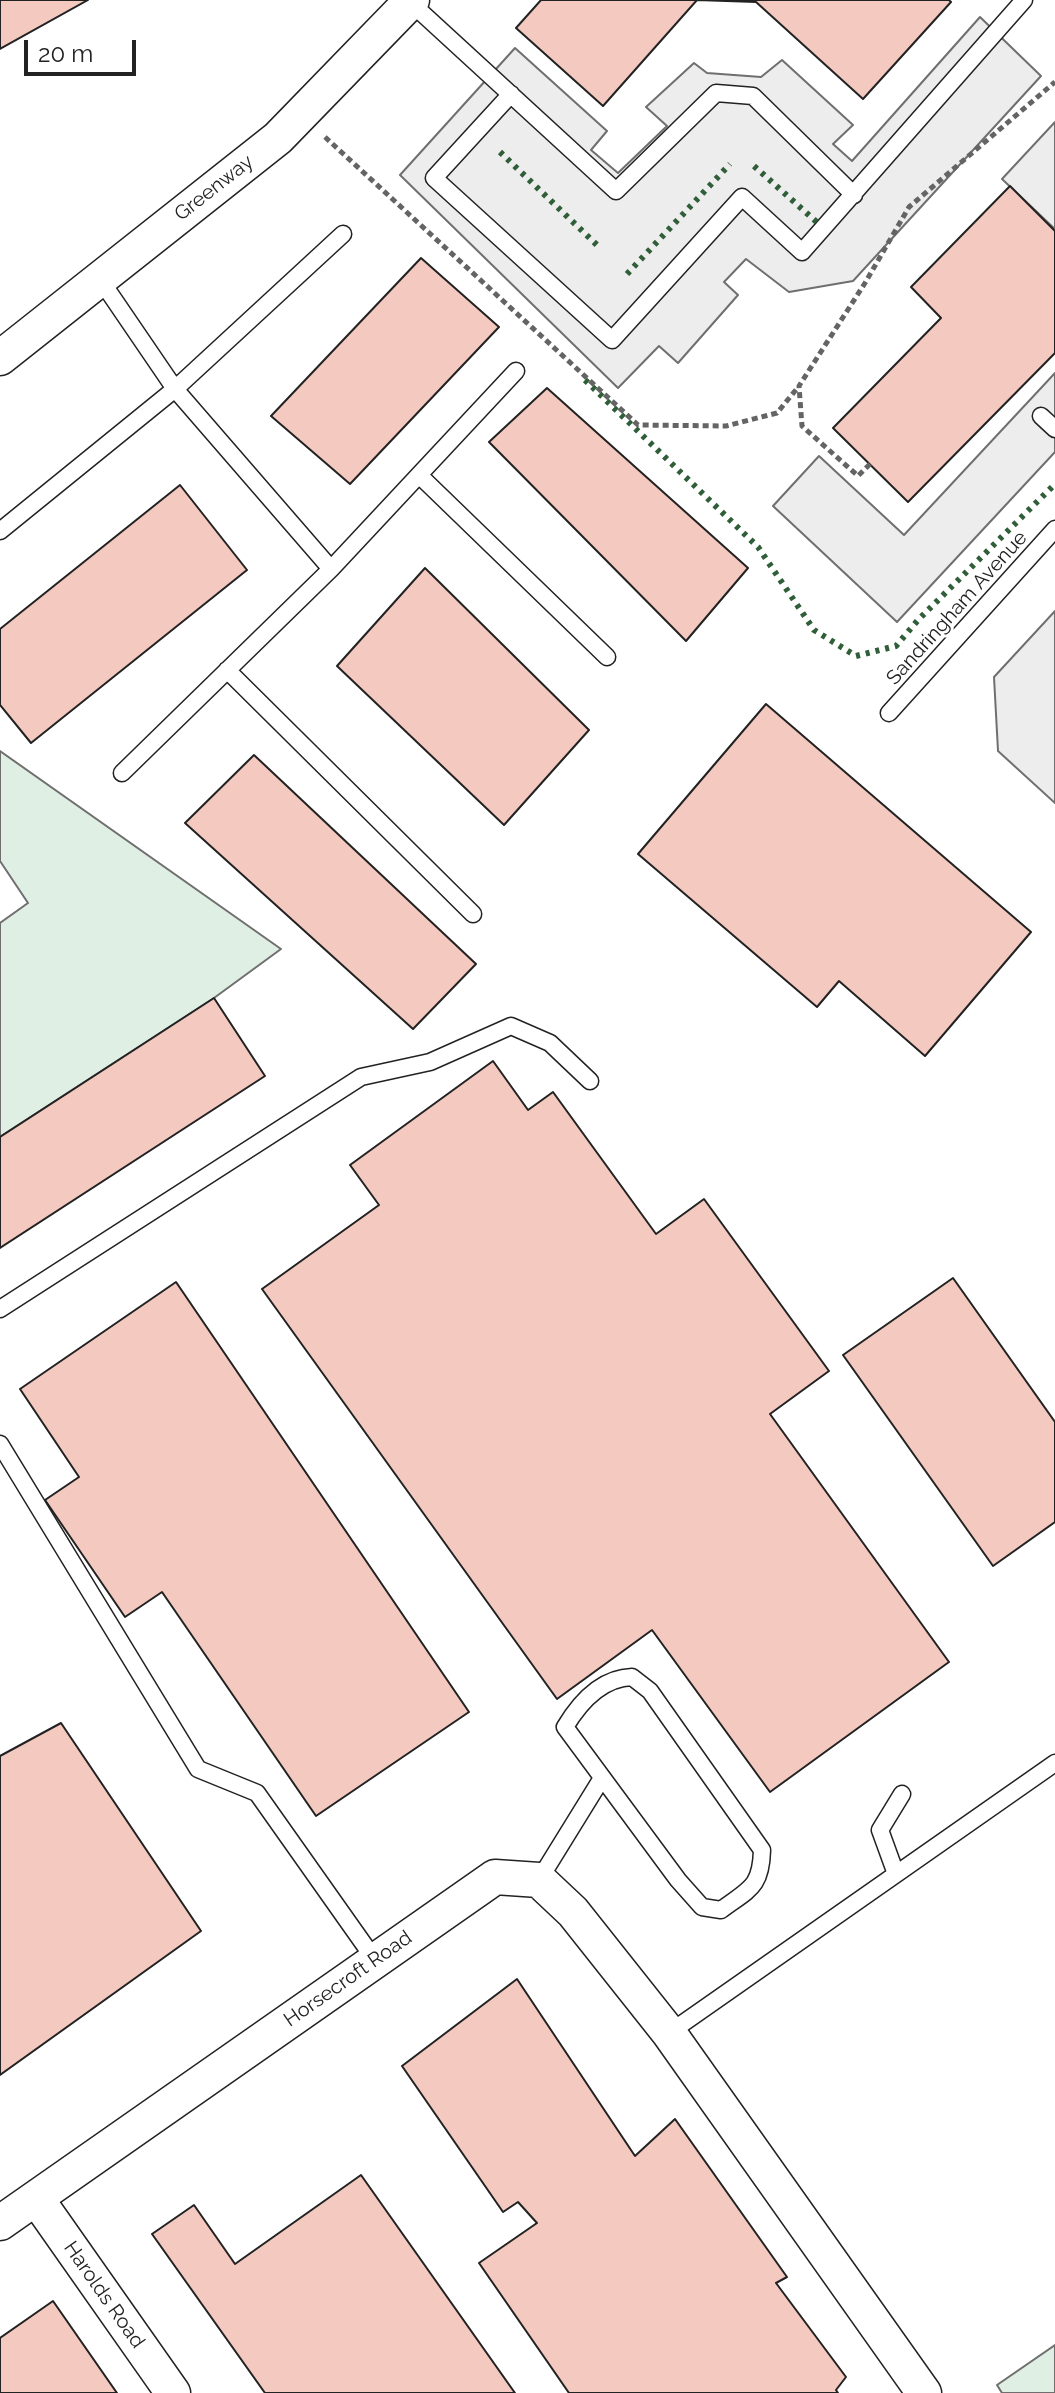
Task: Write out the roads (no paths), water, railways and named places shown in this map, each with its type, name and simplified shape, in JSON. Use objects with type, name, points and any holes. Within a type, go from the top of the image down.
[{"type":"street","name":"Greenway","points":[[0,358],[278,138],[411,1]]},
{"type":"street","name":"Horsecroft Road","points":[[0,2223],[495,1877],[539,1880]]},
{"type":"street","points":[[539,1880],[573,1912],[669,2033],[924,2393]]},
{"type":"street","name":"Harolds Road","points":[[36,2198],[173,2393]]},
{"type":"lane","points":[[511,94],[434,178],[612,340],[742,197],[802,252],[1024,0]]},
{"type":"lane","points":[[411,1],[616,191],[716,93],[753,96],[854,195]]},
{"type":"lane","points":[[0,531],[175,389],[343,234]]},
{"type":"lane","points":[[100,279],[175,389],[331,569]]},
{"type":"lane","points":[[122,773],[331,569],[516,371]]},
{"type":"lane","points":[[1041,416],[1055,429]]},
{"type":"lane","points":[[419,475],[607,657]]},
{"type":"lane","name":"Sandringham Avenue","points":[[889,713],[1055,529]]},
{"type":"lane","points":[[227,670],[473,914]]},
{"type":"lane","points":[[0,1309],[361,1077],[430,1062],[511,1026],[550,1043],[590,1081]]},
{"type":"lane","points":[[0,1444],[198,1769],[257,1793],[375,1960]]},
{"type":"lane","points":[[632,1677],[650,1691],[762,1850],[756,1884],[721,1910],[702,1907],[678,1880],[602,1778],[565,1727],[577,1706],[614,1678],[632,1677]]},
{"type":"lane","points":[[669,2033],[1055,1763]]},
{"type":"lane","points":[[539,1880],[602,1778]]},
{"type":"lane","points":[[896,1874],[880,1830],[902,1794]]}]
